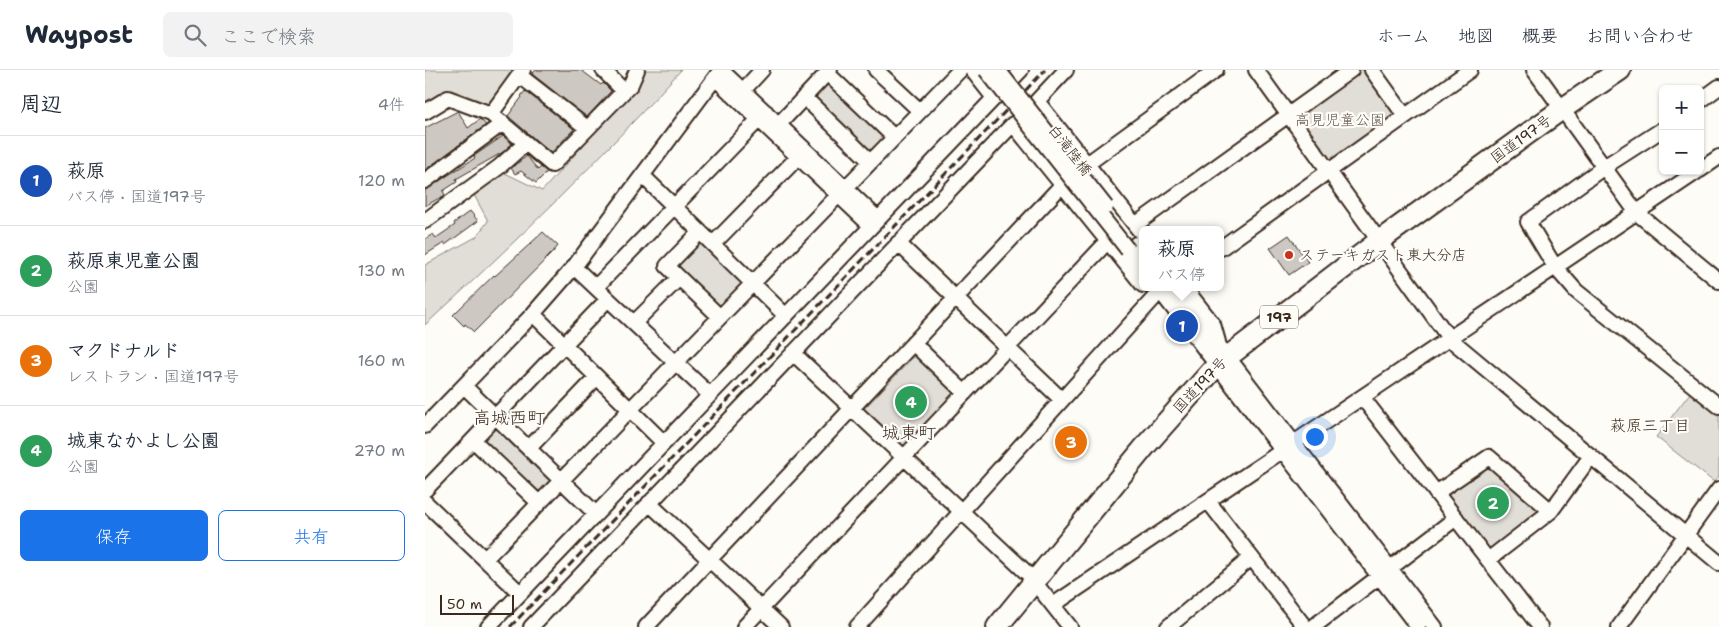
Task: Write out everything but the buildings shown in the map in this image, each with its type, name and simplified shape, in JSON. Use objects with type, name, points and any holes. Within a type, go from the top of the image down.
[{"type":"highway","name":"国道197号","points":[[985,627],[1031,578],[1147,444],[1218,356],[1559,105],[1601,70]]},
{"type":"highway","name":"国道197号","points":[[1559,105],[1620,70]]},
{"type":"highway","name":"国道197号","points":[[997,627],[1031,578]]},
{"type":"street","points":[[603,70],[624,91]]},
{"type":"street","points":[[425,112],[448,98],[491,114],[552,164],[624,91],[636,77],[637,70]]},
{"type":"street","points":[[739,94],[762,70]]},
{"type":"street","points":[[876,70],[920,111]]},
{"type":"street","points":[[485,559],[960,70]]},
{"type":"street","points":[[972,70],[994,98]]},
{"type":"street","name":"白滝陸橋","points":[[985,70],[1137,241]]},
{"type":"street","points":[[998,70],[1137,241]]},
{"type":"street","points":[[531,627],[1013,124],[1022,122],[1036,109],[1037,100],[1066,70]]},
{"type":"street","points":[[646,627],[1062,185],[1087,164],[1216,70]]},
{"type":"street","points":[[1255,70],[1449,338],[1719,563]]},
{"type":"street","points":[[1155,226],[1288,115],[1351,70]]},
{"type":"street","points":[[1372,70],[1405,116]]},
{"type":"street","points":[[1224,246],[1470,70]]},
{"type":"street","points":[[1534,70],[1637,212],[1719,281]]},
{"type":"street","points":[[779,124],[829,71],[894,137]]},
{"type":"street","points":[[488,627],[1017,72]]},
{"type":"street","points":[[491,114],[521,73],[587,128]]},
{"type":"street","points":[[425,426],[533,314],[574,267],[719,73],[875,222]]},
{"type":"street","points":[[1704,99],[1719,87]]},
{"type":"street","points":[[804,97],[871,162]]},
{"type":"street","points":[[1037,100],[1087,164],[1137,241]]},
{"type":"street","points":[[762,116],[779,124],[801,153]]},
{"type":"street","points":[[596,287],[762,116]]},
{"type":"street","points":[[425,181],[503,123]]},
{"type":"street","points":[[1013,124],[1139,276]]},
{"type":"street","points":[[1661,130],[1604,166],[1528,222],[1555,267],[1577,291],[1719,406]]},
{"type":"street","points":[[425,221],[499,167],[526,143]]},
{"type":"street","points":[[713,244],[801,153]]},
{"type":"street","points":[[1704,167],[1719,157]]},
{"type":"street","points":[[1053,605],[1692,175]]},
{"type":"street","points":[[643,176],[786,316]]},
{"type":"street","points":[[700,232],[667,266],[720,317]]},
{"type":"street","points":[[744,627],[1108,241]]},
{"type":"street","points":[[898,243],[1062,400]]},
{"type":"street","points":[[574,267],[710,395]]},
{"type":"street","points":[[634,323],[679,278]]},
{"type":"street","points":[[857,627],[1062,400],[1148,291]]},
{"type":"street","points":[[1151,291],[1185,337],[1218,356]]},
{"type":"street","points":[[1174,291],[1218,356],[1385,572],[1435,627]]},
{"type":"street","points":[[1187,291],[1213,324],[1218,356]]},
{"type":"street","points":[[425,490],[608,299]]},
{"type":"street","points":[[533,314],[664,443]]},
{"type":"street","points":[[913,343],[965,393]]},
{"type":"street","points":[[793,353],[1031,578],[1070,627]]},
{"type":"street","points":[[529,448],[597,377]]},
{"type":"street","points":[[464,386],[596,514]]},
{"type":"street","points":[[1363,397],[1540,627]]},
{"type":"street","points":[[473,440],[539,503]]},
{"type":"street","points":[[1488,560],[1551,511],[1591,456]]},
{"type":"street","points":[[1436,493],[1489,457],[1551,511]]},
{"type":"street","points":[[1620,627],[1719,489]]},
{"type":"street","points":[[1207,501],[1305,627]]},
{"type":"street","points":[[425,502],[520,593]]},
{"type":"street","points":[[649,504],[781,627]]},
{"type":"street","points":[[1313,627],[1455,518]]},
{"type":"street","points":[[1168,627],[1251,558]]},
{"type":"street","points":[[1385,572],[1418,627]]},
{"type":"green space","points":[[425,70],[518,70],[489,110],[446,94],[425,108]]},
{"type":"green space","points":[[644,70],[681,70],[556,201],[425,325],[425,265],[476,237],[488,221],[473,193],[503,172],[542,191],[642,80]]},
{"type":"green space","name":"高見児童公園","points":[[1360,70],[1368,70],[1397,115],[1335,161],[1329,162],[1297,117],[1299,113]]},
{"type":"green space","points":[[824,80],[830,80],[889,135],[873,156],[811,101]]},
{"type":"green space","points":[[702,239],[745,282],[723,310],[673,269]]},
{"type":"green space","points":[[918,352],[961,392],[905,451],[862,411]]},
{"type":"green space","points":[[1690,393],[1719,415],[1719,476],[1714,482],[1656,437]]},
{"type":"green space","points":[[495,421],[555,480],[541,497],[477,439]]},
{"type":"green space","points":[[1488,463],[1541,508],[1541,514],[1493,550],[1487,551],[1448,497],[1448,491]]},
{"type":"railway","points":[[510,627],[1045,70]]},
{"type":"place","name":"ステーキガスト東大分店","points":[[1289,255]]},
{"type":"place","name":"萩原","points":[[1182,326]]},
{"type":"place","name":"城東なかよし公園","points":[[911,402]]},
{"type":"place","name":"マクドナルド","points":[[1071,442]]},
{"type":"place","name":"萩原東児童公園","points":[[1493,503]]},
{"type":"district","name":"高城西町","points":[[509,418]]},
{"type":"district","name":"萩原三丁目","points":[[1650,425]]},
{"type":"district","name":"城東町","points":[[909,433]]}]
